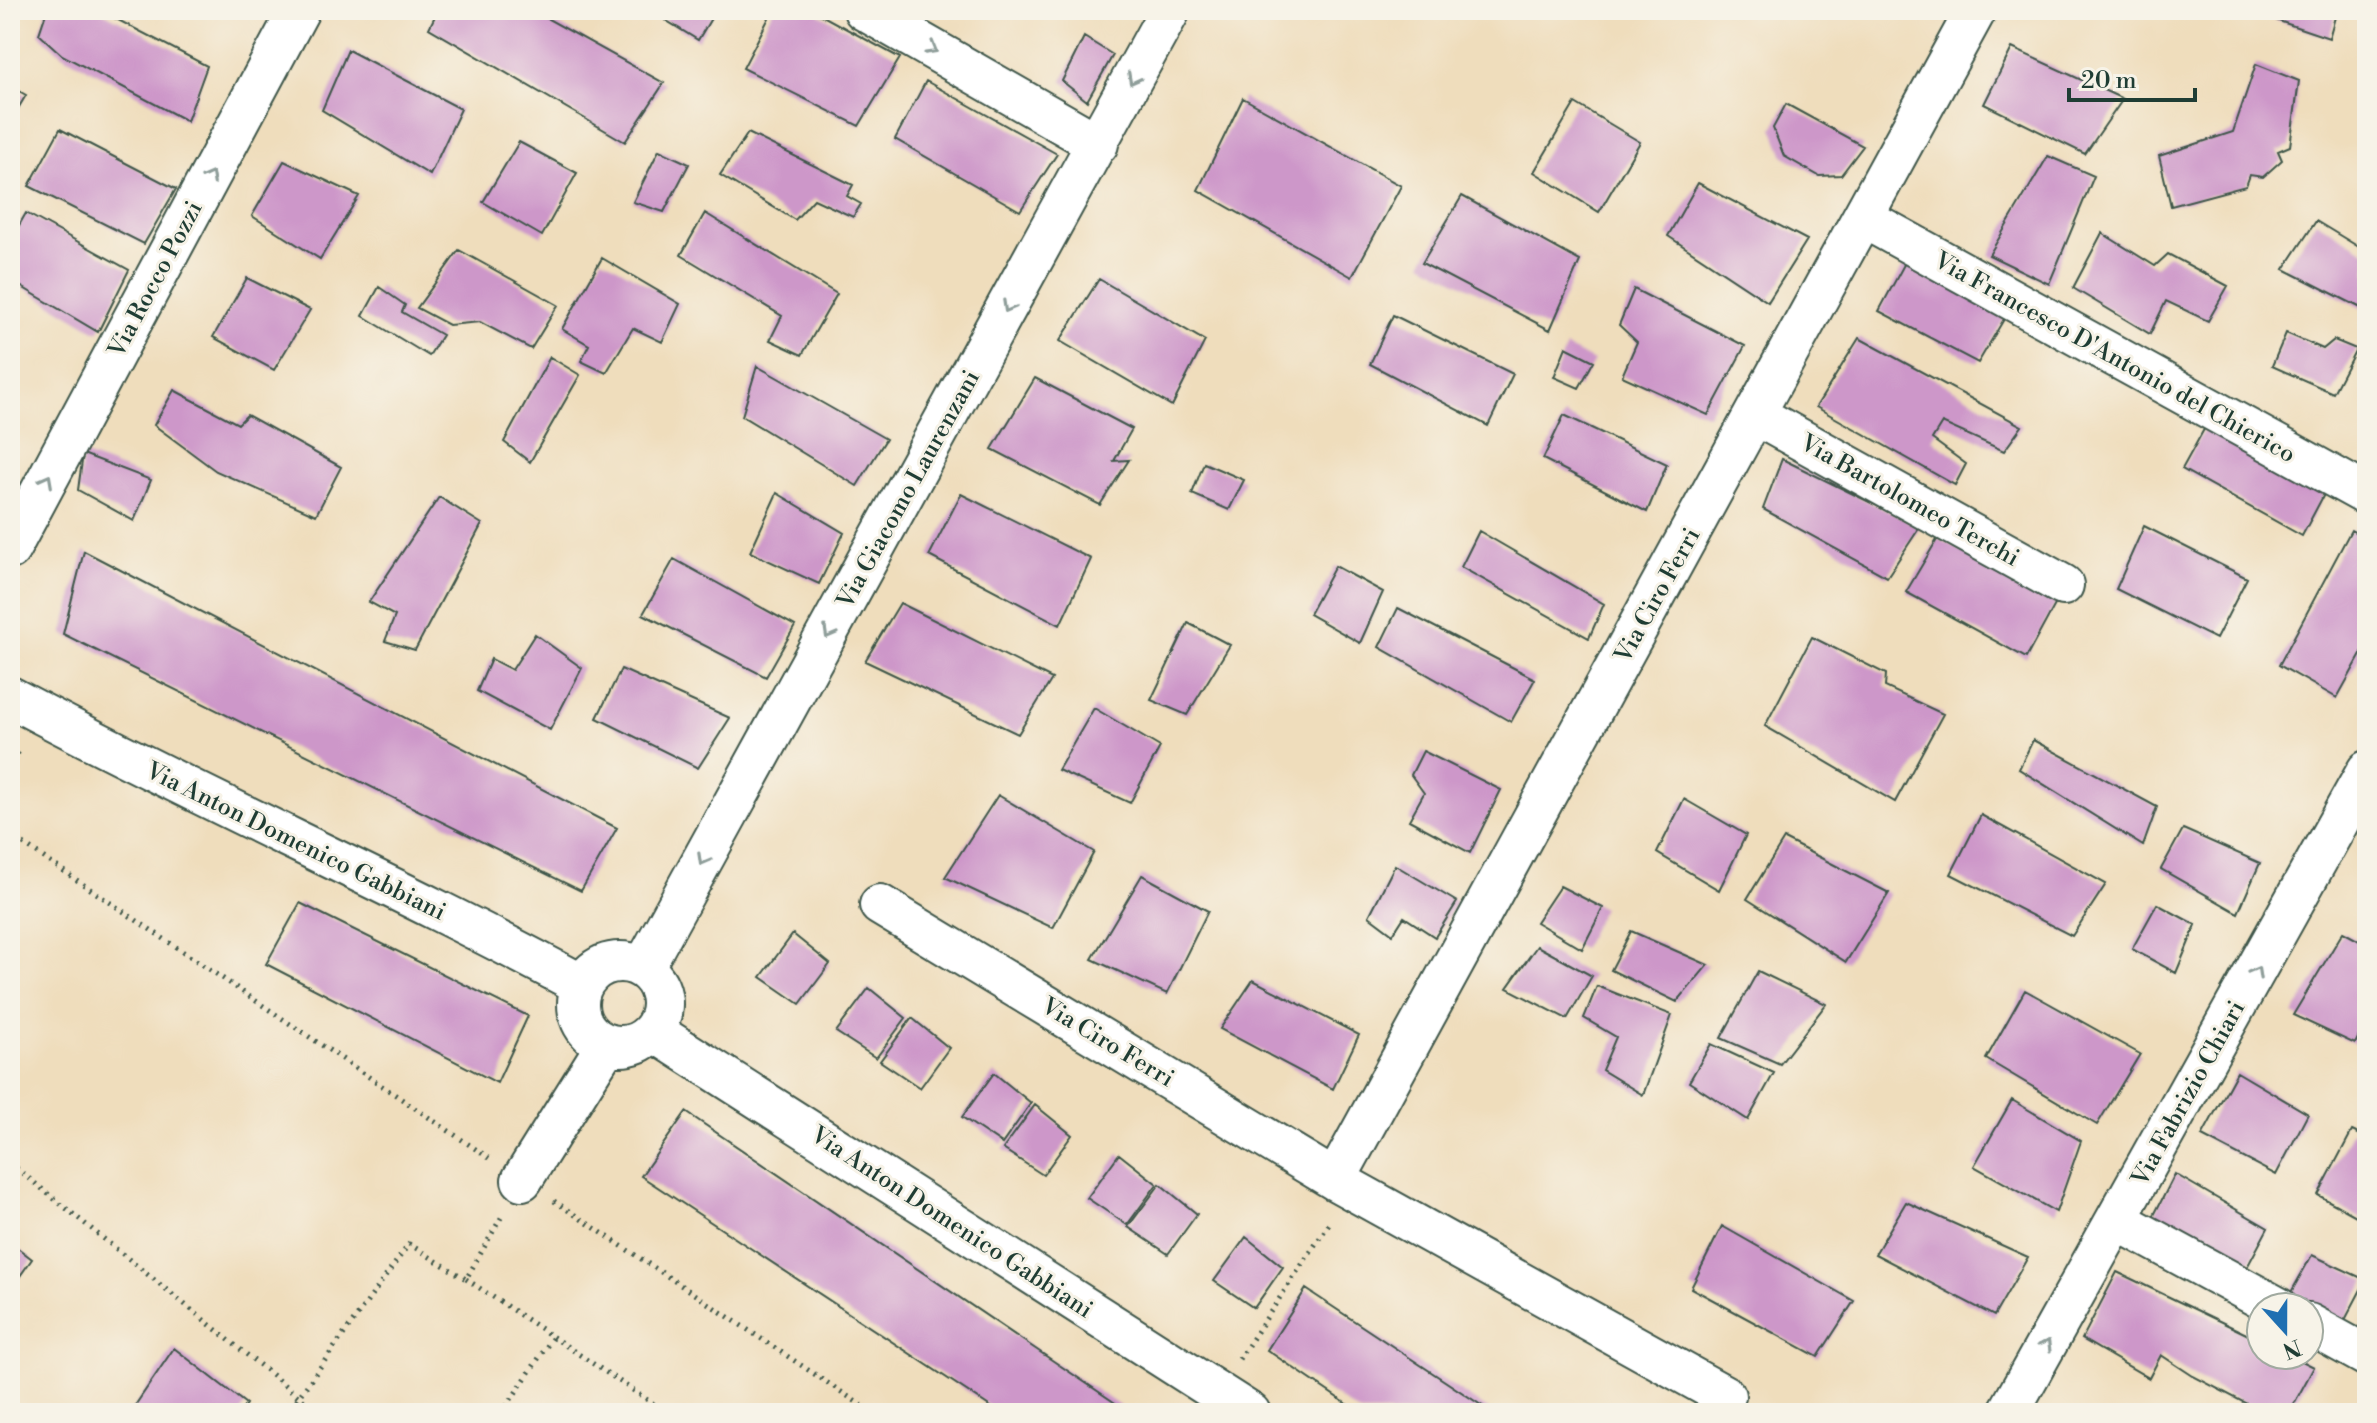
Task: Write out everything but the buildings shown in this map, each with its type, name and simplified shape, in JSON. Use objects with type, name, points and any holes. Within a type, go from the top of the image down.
[{"type":"street","name":"Via Rocco Pozzi","points":[[10,549],[299,10]]},
{"type":"street","points":[[864,10],[1098,144]]},
{"type":"street","name":"Via Giacomo Laurenzani","points":[[643,968],[1170,10]]},
{"type":"street","name":"Via Ciro Ferri","points":[[1344,1184],[1976,10]]},
{"type":"street","name":"Via Francesco D'Antonio del Chierico","points":[[1864,218],[2367,495]]},
{"type":"street","name":"Via Bartolomeo Terchi","points":[[1756,415],[2063,585]]},
{"type":"street","name":"Via Anton Domenico Gabbiani","points":[[10,697],[137,763],[436,908],[582,985]]},
{"type":"street","name":"Via Fabrizio Chiari","points":[[2008,1413],[2367,771]]},
{"type":"street","name":"Via Ciro Ferri","points":[[880,905],[1344,1184],[1725,1396]]},
{"type":"street","points":[[616,961],[631,962],[643,968],[654,977],[661,990],[663,1004],[653,1031],[644,1040],[620,1047],[594,1038],[584,1027],[578,999],[590,973],[616,961]]},
{"type":"street","name":"Via Anton Domenico Gabbiani","points":[[653,1031],[1250,1413]]},
{"type":"street","points":[[522,1180],[607,1044]]},
{"type":"street","points":[[2117,1220],[2248,1291]]},
{"type":"street","points":[[2325,1333],[2367,1356]]},
{"type":"path","points":[[10,835],[275,1016],[873,1413]]},
{"type":"path","points":[[10,1163],[319,1413]]},
{"type":"path","points":[[466,1279],[522,1180]]},
{"type":"path","points":[[1218,1391],[1344,1184]]},
{"type":"path","points":[[287,1413],[409,1244],[667,1413]]},
{"type":"path","points":[[502,1413],[553,1337]]}]
